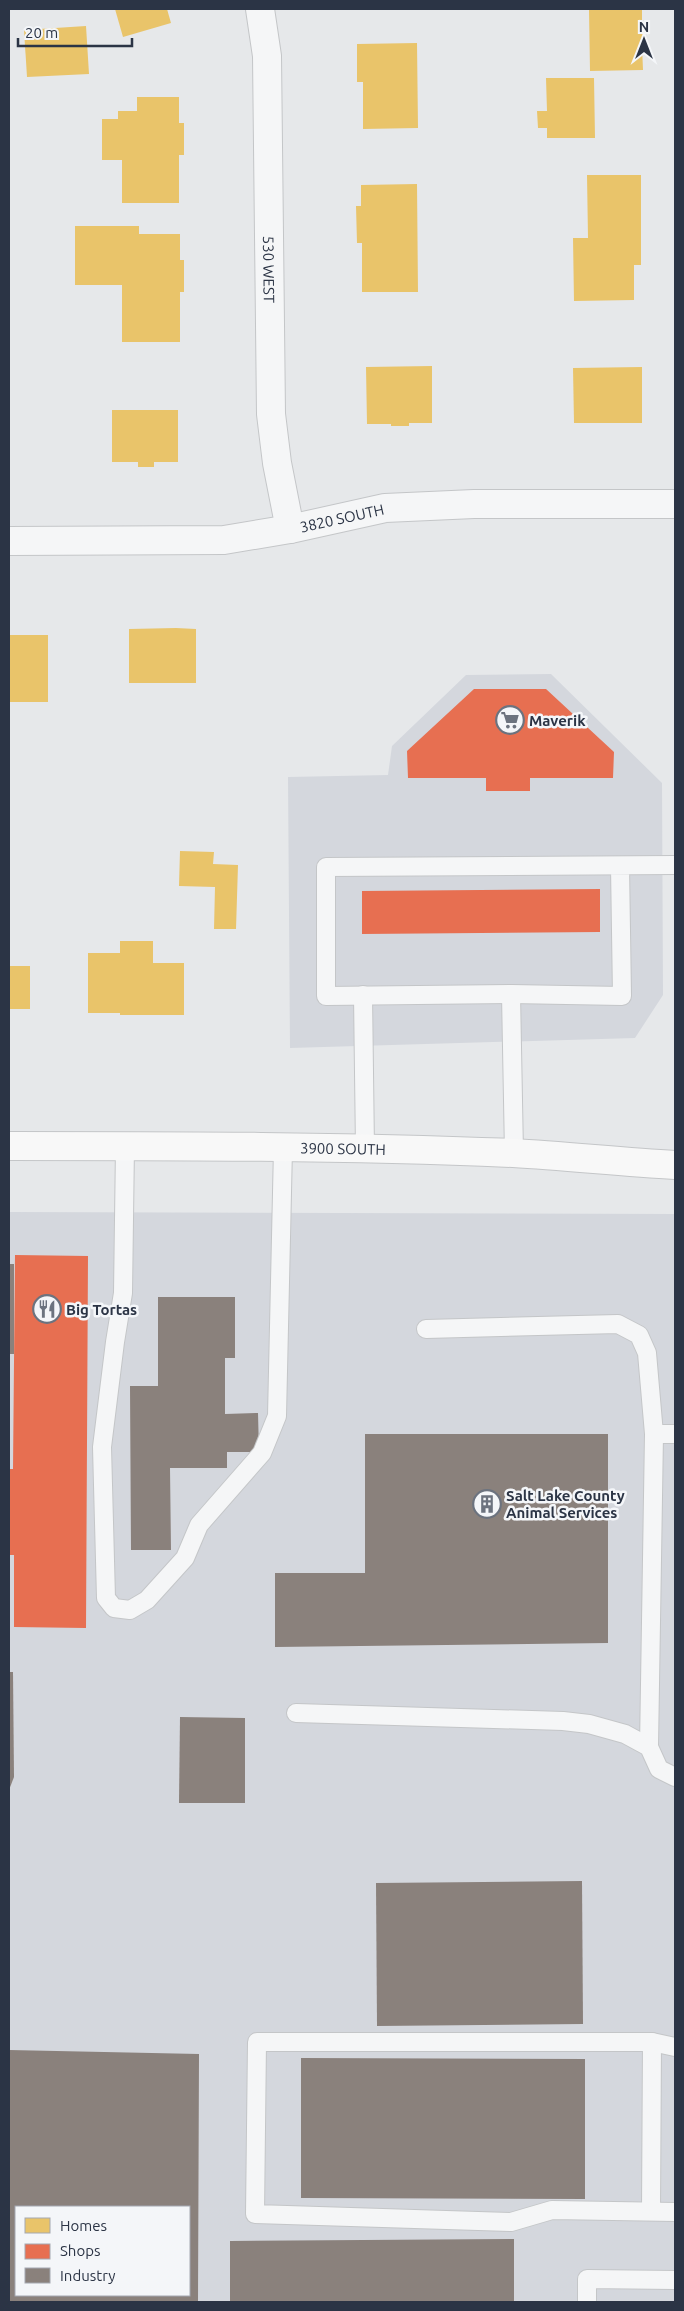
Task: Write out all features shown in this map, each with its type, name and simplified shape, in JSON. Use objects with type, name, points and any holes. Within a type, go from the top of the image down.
[{"type":"main road","name":"3900 SOUTH","points":[[9,1146],[366,1149],[514,1153],[675,1165]]},
{"type":"street","name":"530 WEST","points":[[260,9],[267,65],[271,414],[277,463],[290,529]]},
{"type":"street","name":"3820 SOUTH","points":[[9,541],[224,540],[290,529],[385,508],[474,504],[675,504]]},
{"type":"lane","points":[[620,866],[622,996],[512,994],[326,996],[326,867],[675,865]]},
{"type":"lane","points":[[512,994],[514,1153]]},
{"type":"lane","points":[[363,995],[366,1149]]},
{"type":"lane","points":[[125,1146],[123,1293],[102,1448],[106,1598],[114,1608],[130,1610],[147,1600],[184,1558],[199,1526],[262,1453],[277,1416],[283,1148]]},
{"type":"lane","points":[[426,1329],[618,1324],[639,1335],[647,1353],[654,1434],[649,1747],[659,1769],[675,1777]]},
{"type":"lane","points":[[654,1434],[675,1434]]},
{"type":"lane","points":[[296,1714],[563,1721],[590,1724],[625,1734],[649,1747]]},
{"type":"lane","points":[[675,2047],[652,2042],[257,2042],[255,2214],[511,2222],[552,2210],[675,2212]]},
{"type":"lane","points":[[651,2211],[652,2042]]},
{"type":"lane","points":[[586,2302],[587,2279],[675,2280]]},
{"type":"shaded area","points":[[551,674],[662,783],[663,995],[635,1038],[290,1048],[288,777],[388,775],[392,746],[466,675]]},
{"type":"shaded area","points":[[9,1212],[675,1214],[675,2302],[9,2302]]},
{"type":"building: Homes","points":[[115,9],[167,9],[171,23],[123,37]]},
{"type":"building: Homes","points":[[589,9],[642,9],[642,26],[645,26],[645,46],[642,46],[643,70],[590,71]]},
{"type":"building: Homes","points":[[86,26],[89,74],[27,77],[24,30]]},
{"type":"building: Homes","points":[[417,43],[418,128],[363,129],[363,82],[357,82],[357,44]]},
{"type":"building: Homes","points":[[546,78],[594,78],[595,138],[547,138],[547,128],[538,128],[537,111],[547,111]]},
{"type":"building: Homes","points":[[137,97],[179,97],[179,123],[184,123],[184,155],[179,155],[179,203],[122,203],[122,160],[102,160],[102,119],[118,119],[118,111],[137,111]]},
{"type":"building: Homes","points":[[587,175],[641,175],[641,265],[634,265],[634,300],[574,301],[573,238],[588,238]]},
{"type":"building: Homes","points":[[417,184],[418,292],[362,292],[362,243],[357,243],[356,206],[361,206],[361,185]]},
{"type":"building: Homes","points":[[75,226],[139,226],[139,234],[180,234],[180,260],[184,260],[184,292],[180,292],[180,342],[122,342],[122,285],[75,285]]},
{"type":"building: Homes","points":[[432,366],[432,423],[409,423],[409,426],[367,424],[366,367]]},
{"type":"building: Homes","points":[[642,367],[642,423],[574,423],[573,368]]},
{"type":"building: Homes","points":[[112,410],[178,410],[178,462],[154,462],[154,467],[138,467],[138,462],[112,462]]},
{"type":"building: Homes","points":[[129,629],[196,629],[196,683],[129,683]]},
{"type":"building: Homes","points":[[9,635],[48,635],[48,702],[9,702]]},
{"type":"building: Homes","points":[[180,851],[214,852],[213,864],[238,865],[236,929],[214,929],[215,887],[179,886]]},
{"type":"building: Homes","points":[[120,941],[153,941],[153,963],[184,963],[184,1015],[88,1013],[88,953],[120,953]]},
{"type":"building: Homes","points":[[9,966],[30,966],[30,1009],[9,1009]]},
{"type":"building: Shops","name":"Maverik","points":[[474,689],[546,689],[614,752],[613,778],[530,778],[530,791],[486,791],[486,778],[408,778],[407,751]]},
{"type":"building: Shops","points":[[600,889],[600,932],[362,934],[362,891]]},
{"type":"building: Shops","points":[[15,1255],[88,1256],[86,1628],[14,1627],[14,1555],[9,1555],[9,1469],[13,1469]]},
{"type":"building: Industry","points":[[9,1264],[14,1264],[14,1354],[9,1354]]},
{"type":"building: Industry","points":[[158,1297],[235,1297],[235,1358],[225,1358],[225,1414],[258,1413],[259,1452],[227,1452],[227,1468],[170,1468],[171,1550],[131,1550],[130,1386],[158,1386]]},
{"type":"building: Industry","name":"Salt Lake County Animal Services","points":[[365,1434],[608,1434],[608,1643],[275,1647],[275,1573],[365,1573]]},
{"type":"building: Industry","points":[[9,1672],[13,1672],[14,1777],[9,1790]]},
{"type":"building: Industry","points":[[180,1717],[245,1718],[245,1803],[179,1803]]},
{"type":"building: Industry","points":[[582,1881],[583,2024],[377,2026],[376,1883]]},
{"type":"building: Industry","points":[[9,2050],[199,2054],[198,2302],[9,2302]]},
{"type":"building: Industry","points":[[301,2058],[585,2059],[585,2199],[301,2198]]},
{"type":"building: Industry","points":[[514,2239],[514,2302],[230,2302],[230,2241]]},
{"type":"place","name":"Maverik","points":[[510,720]]},
{"type":"place","name":"Big Tortas","points":[[47,1309]]},
{"type":"place","name":"Salt Lake County Animal Services","points":[[487,1504]]}]
